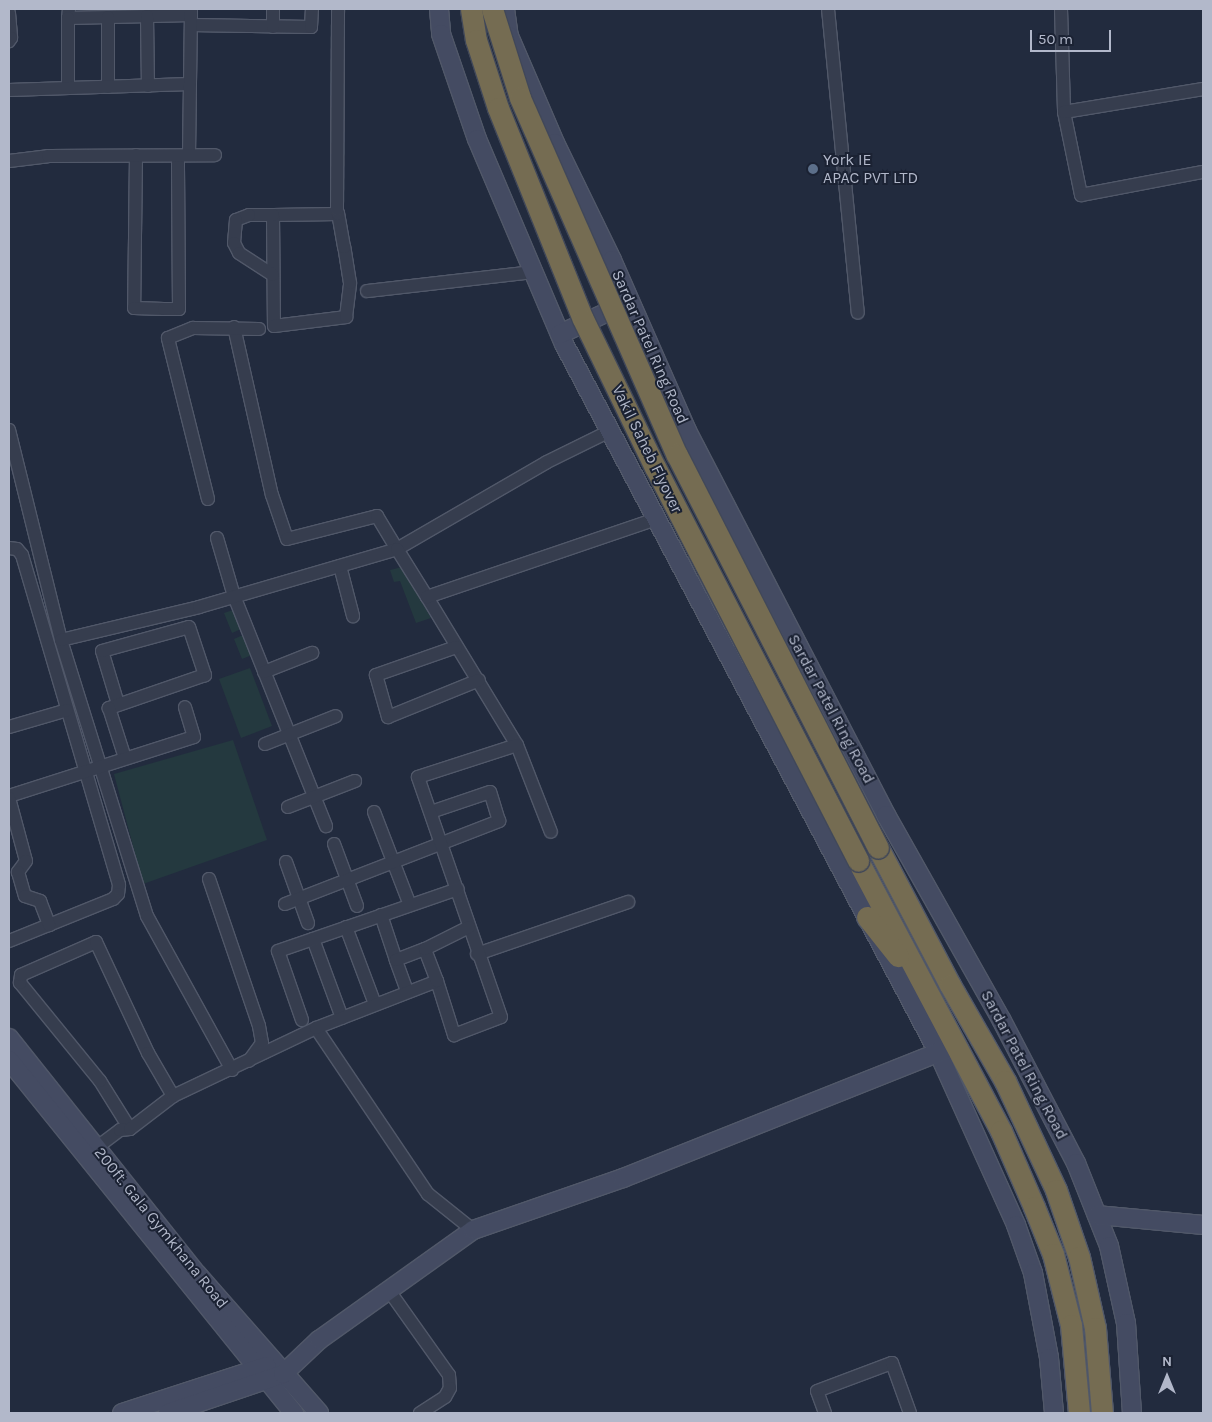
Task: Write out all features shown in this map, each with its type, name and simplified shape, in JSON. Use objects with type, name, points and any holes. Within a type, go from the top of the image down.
[{"type":"highway","name":"Vakil Saheb Flyover","points":[[471,9],[476,40],[498,108],[583,318],[856,871]]},
{"type":"highway","name":"Vakil Saheb Flyover","points":[[492,9],[520,98],[677,454],[881,854]]},
{"type":"highway","name":"Sardar Patel Ring Road","points":[[881,854],[931,949],[1005,1081],[1056,1190],[1079,1257],[1095,1328],[1102,1413]]},
{"type":"highway","points":[[856,871],[938,1008],[947,1049],[1001,1131],[1053,1254],[1071,1325],[1079,1413]]},
{"type":"highway","points":[[868,917],[938,1008]]},
{"type":"street","points":[[273,9],[273,27]]},
{"type":"street","points":[[68,88],[69,13],[108,17],[191,16],[273,27],[310,27],[312,9]]},
{"type":"street","points":[[273,215],[274,326],[346,318],[350,283],[338,214],[338,9]]},
{"type":"street","points":[[439,9],[441,34],[477,140],[560,334],[656,519],[856,871],[868,917],[947,1049],[1033,1273],[1049,1358],[1054,1413]]},
{"type":"street","name":"Sardar Patel Ring Road","points":[[505,9],[509,36],[554,143],[630,302],[687,431],[906,849],[956,938],[1076,1163],[1108,1246],[1126,1323],[1132,1413]]},
{"type":"street","points":[[828,9],[858,314]]},
{"type":"street","points":[[1061,9],[1064,112],[1080,195],[1203,172]]},
{"type":"street","points":[[9,13],[11,38],[9,42]]},
{"type":"street","points":[[147,16],[148,86]]},
{"type":"street","points":[[136,155],[134,308],[179,309],[183,156],[190,84],[191,16]]},
{"type":"street","points":[[108,17],[108,87]]},
{"type":"street","points":[[9,90],[190,84]]},
{"type":"street","points":[[1064,112],[1203,89]]},
{"type":"street","points":[[9,161],[48,156],[215,155]]},
{"type":"street","points":[[274,275],[240,253],[234,243],[236,220],[249,215],[338,214]]},
{"type":"street","points":[[367,291],[534,272]]},
{"type":"street","points":[[560,334],[630,302]]},
{"type":"street","points":[[234,327],[272,495],[286,539],[377,516],[517,745],[551,832]]},
{"type":"street","points":[[208,500],[168,338],[193,328],[234,327],[259,329]]},
{"type":"street","points":[[9,430],[61,640],[147,916],[232,1070]]},
{"type":"street","points":[[61,640],[234,596],[397,549],[547,462],[610,431]]},
{"type":"street","points":[[427,597],[656,519]]},
{"type":"street","points":[[217,538],[234,596],[326,826]]},
{"type":"street","points":[[9,548],[17,549],[22,555],[119,885],[118,894],[113,900],[49,925],[10,937]]},
{"type":"street","points":[[340,566],[353,616]]},
{"type":"street","points":[[118,704],[102,651],[189,627],[205,676],[109,708],[125,758]]},
{"type":"street","points":[[456,647],[376,675],[388,717],[479,680]]},
{"type":"street","points":[[264,672],[312,653]]},
{"type":"street","points":[[49,925],[40,901],[25,896],[18,872],[26,861],[9,797],[194,737],[185,707]]},
{"type":"street","points":[[9,727],[67,710]]},
{"type":"street","points":[[265,744],[336,716]]},
{"type":"street","points":[[425,949],[454,1036],[501,1017],[418,777],[517,745]]},
{"type":"street","points":[[288,808],[355,781]]},
{"type":"street","points":[[285,904],[441,841],[499,821],[490,792],[431,812]]},
{"type":"street","points":[[374,812],[408,900]]},
{"type":"street","points":[[334,844],[357,906]]},
{"type":"street","points":[[881,854],[906,849]]},
{"type":"street","points":[[286,862],[308,923]]},
{"type":"street","points":[[209,879],[261,1034],[262,1042],[249,1062]]},
{"type":"street","points":[[302,1020],[278,952],[458,889]]},
{"type":"street","points":[[478,954],[628,902]]},
{"type":"street","points":[[381,915],[407,991]]},
{"type":"street","points":[[346,927],[375,1004]]},
{"type":"street","points":[[396,960],[425,949],[469,927]]},
{"type":"street","points":[[931,949],[956,938]]},
{"type":"street","points":[[313,939],[342,1018]]},
{"type":"street","points":[[130,1128],[100,1081],[20,983],[21,975],[96,942],[148,1053],[173,1096]]},
{"type":"street","points":[[96,1148],[120,1130],[130,1128],[173,1096],[249,1062],[316,1028],[436,981]]},
{"type":"street","points":[[316,1028],[428,1194],[473,1230]]},
{"type":"street","name":"200ft. Gala Gymkhana Road","points":[[9,1038],[96,1148],[283,1367],[319,1413]]},
{"type":"street","points":[[168,1413],[283,1367],[390,1292],[473,1230],[623,1178],[947,1049]]},
{"type":"street","points":[[9,1060],[260,1375],[294,1413]]},
{"type":"street","points":[[1099,1220],[1203,1225]]},
{"type":"street","points":[[1099,1220],[1203,1234]]},
{"type":"street","points":[[390,1292],[449,1375],[450,1388],[445,1397],[420,1413]]},
{"type":"street","points":[[825,1413],[817,1391],[892,1363],[910,1413]]},
{"type":"street","points":[[122,1413],[260,1375]]},
{"type":"green space","points":[[402,567],[431,618],[416,623],[400,581],[394,582],[390,570]]},
{"type":"green space","points":[[233,610],[241,629],[232,633],[224,613]]},
{"type":"green space","points":[[243,635],[252,655],[242,659],[234,639]]},
{"type":"green space","points":[[250,668],[272,726],[241,738],[219,679]]},
{"type":"green space","points":[[233,740],[267,840],[143,884],[114,774]]},
{"type":"place","name":"York IE APAC PVT LTD","points":[[813,169]]}]
